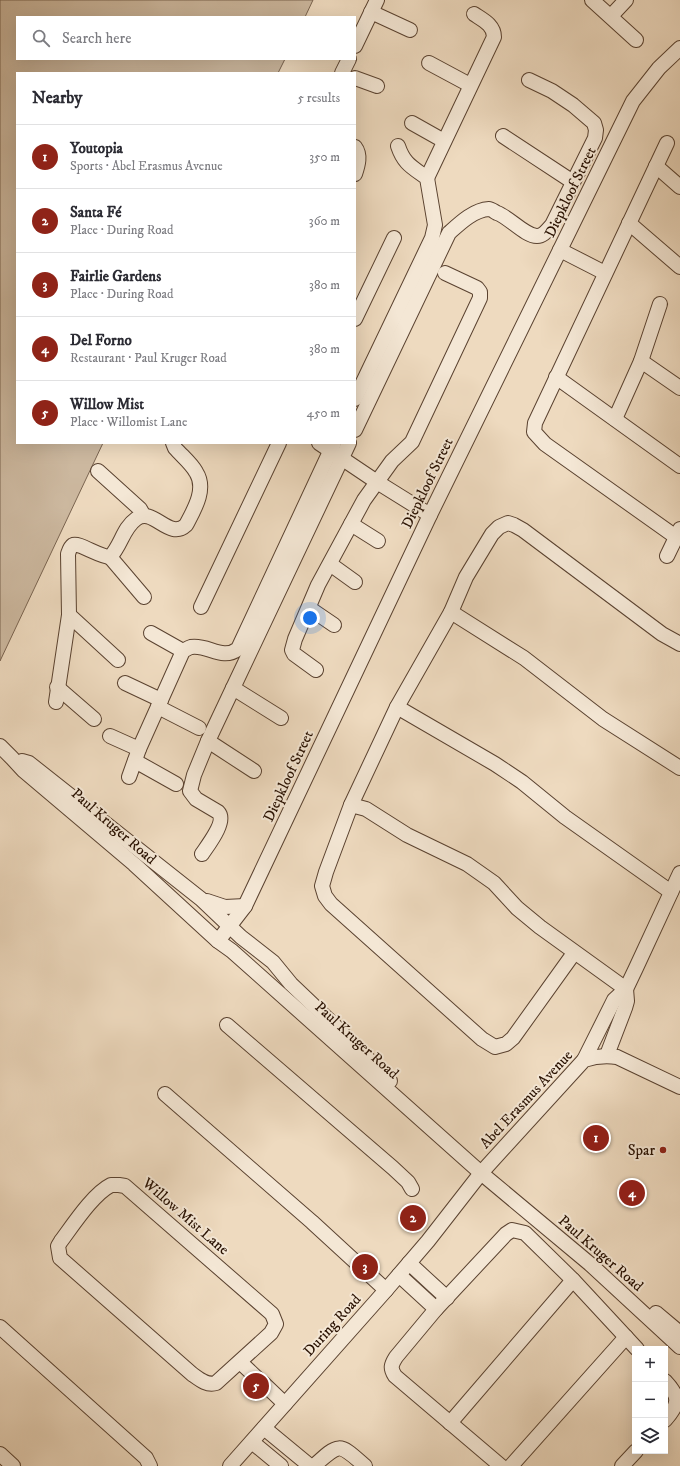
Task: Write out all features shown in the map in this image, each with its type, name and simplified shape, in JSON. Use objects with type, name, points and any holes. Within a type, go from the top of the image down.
[{"type":"street","points":[[592,0],[636,40]]},
{"type":"street","points":[[611,16],[626,0]]},
{"type":"street","points":[[356,44],[374,6],[410,30]]},
{"type":"street","points":[[356,397],[432,238],[435,225],[427,178],[494,37],[494,31],[490,26],[474,14]]},
{"type":"street","name":"Diepkloof Street","points":[[218,941],[245,906],[430,515],[633,100],[659,68],[680,48]]},
{"type":"street","points":[[342,72],[348,60]]},
{"type":"street","points":[[429,63],[470,85]]},
{"type":"street","points":[[356,78],[377,86]]},
{"type":"street","points":[[356,428],[449,233],[460,223],[476,213],[489,209],[504,216],[529,234],[538,236],[545,233],[552,225],[595,138],[596,130],[594,123],[573,105],[552,91],[529,80]]},
{"type":"street","points":[[412,123],[444,141]]},
{"type":"street","points":[[503,136],[573,182]]},
{"type":"street","points":[[666,143],[556,377],[535,423],[534,432],[538,438],[678,533],[667,556]]},
{"type":"street","points":[[398,146],[402,158],[410,166],[427,178]]},
{"type":"street","points":[[356,149],[358,151],[359,161],[356,171]]},
{"type":"street","points":[[656,166],[680,187]]},
{"type":"street","points":[[629,223],[680,267]]},
{"type":"street","points":[[356,317],[394,238]]},
{"type":"street","points":[[560,250],[606,273]]},
{"type":"street","points":[[316,670],[294,654],[292,650],[295,639],[318,585],[351,524],[377,482],[392,461],[412,442],[480,298],[480,292],[477,288],[445,273]]},
{"type":"street","points":[[615,419],[641,361],[660,304]]},
{"type":"street","points":[[641,361],[680,388]]},
{"type":"street","points":[[556,377],[680,466]]},
{"type":"street","points":[[110,557],[119,545],[130,525],[137,518],[144,516],[151,517],[176,530],[183,528],[186,525],[201,490],[200,480],[196,472],[175,448],[173,444]]},
{"type":"street","points":[[201,607],[279,444]]},
{"type":"street","points":[[202,854],[214,837],[221,822],[221,815],[196,798],[190,791],[194,775],[208,741],[348,444]]},
{"type":"street","points":[[129,777],[137,755],[183,651],[190,647],[196,647],[227,654],[233,653],[238,649],[327,445],[377,482],[430,515]]},
{"type":"street","points":[[98,471],[140,509],[144,516]]},
{"type":"street","points":[[574,953],[513,1038],[506,1044],[494,1047],[331,904],[325,896],[322,886],[326,872],[351,805],[397,707],[451,612],[466,577],[492,534],[499,527],[508,523],[523,530],[662,634],[680,644]]},
{"type":"street","points":[[351,524],[378,541]]},
{"type":"street","points":[[56,702],[57,687],[69,615],[68,554],[73,545],[76,544],[87,548],[98,555],[110,557],[144,597]]},
{"type":"street","points":[[330,564],[355,582]]},
{"type":"street","points":[[309,608],[334,625]]},
{"type":"street","points":[[451,612],[524,658],[608,723],[680,768]]},
{"type":"street","points":[[69,615],[118,660]]},
{"type":"street","points":[[151,633],[183,651]]},
{"type":"street","points":[[126,683],[199,728]]},
{"type":"street","points":[[57,687],[94,719]]},
{"type":"street","points":[[233,688],[281,718]]},
{"type":"street","points":[[397,707],[522,782],[565,817],[671,892]]},
{"type":"street","points":[[110,736],[176,784]]},
{"type":"street","points":[[208,741],[254,772]]},
{"type":"street","name":"Paul Kruger Road","points":[[4,752],[30,764],[201,899],[241,937],[273,962],[291,984],[484,1170],[527,1199],[680,1333]]},
{"type":"street","name":"Paul Kruger Road","points":[[4,752],[218,941],[232,951],[484,1170],[590,1264],[680,1347]]},
{"type":"street","points":[[351,805],[366,809],[407,835],[468,864],[494,883],[517,908],[540,927],[574,953],[626,989]]},
{"type":"street","points":[[584,1060],[614,1000],[626,989],[680,873]]},
{"type":"street","points":[[201,899],[225,907],[245,906]]},
{"type":"street","points":[[607,1055],[625,1008],[627,1001],[626,989]]},
{"type":"street","points":[[227,1025],[393,1168],[408,1182],[412,1189]]},
{"type":"street","name":"Abel Erasmus Avenue","points":[[484,1170],[584,1060],[595,1056],[607,1055],[617,1057],[680,1087]]},
{"type":"street","points":[[165,1094],[312,1222],[386,1290]]},
{"type":"street","name":"During Road","points":[[230,1466],[399,1275],[484,1170]]},
{"type":"street","name":"Willow Mist Lane","points":[[111,1185],[125,1186],[272,1314],[276,1324],[273,1330],[240,1362],[216,1383],[212,1384],[202,1381],[60,1258],[58,1246],[61,1241],[102,1191],[111,1185]]},
{"type":"street","points":[[501,1466],[395,1376],[391,1369],[396,1357],[436,1309],[498,1241],[512,1230],[525,1234],[573,1280],[634,1346]]},
{"type":"street","points":[[409,1263],[447,1298]]},
{"type":"street","points":[[399,1275],[436,1309]]},
{"type":"street","points":[[450,1423],[573,1280]]},
{"type":"street","points":[[0,1327],[146,1458],[150,1466]]},
{"type":"street","points":[[511,1466],[626,1337]]},
{"type":"street","points":[[240,1362],[285,1404]]},
{"type":"street","points":[[666,1382],[674,1392],[677,1399],[677,1405],[667,1418]]},
{"type":"street","points":[[264,1428],[310,1466]]},
{"type":"street","points":[[252,1442],[277,1463]]},
{"type":"street","points":[[314,1466],[332,1450],[339,1447],[347,1450],[365,1466]]},
{"type":"street","points":[[0,1454],[13,1466]]},
{"type":"street","points":[[622,1466],[633,1454]]},
{"type":"shaded area","points":[[0,0],[313,0],[305,16],[16,16],[16,60],[284,60],[278,72],[16,72],[16,444],[103,444],[0,661]]},
{"type":"place","name":"Youtopia","points":[[596,1138]]},
{"type":"place","name":"Spar","points":[[663,1150]]},
{"type":"place","name":"Del Forno","points":[[632,1193]]},
{"type":"place","name":"Santa Fé","points":[[413,1218]]},
{"type":"place","name":"Fairlie Gardens","points":[[365,1267]]},
{"type":"place","name":"Willow Mist","points":[[256,1386]]}]
